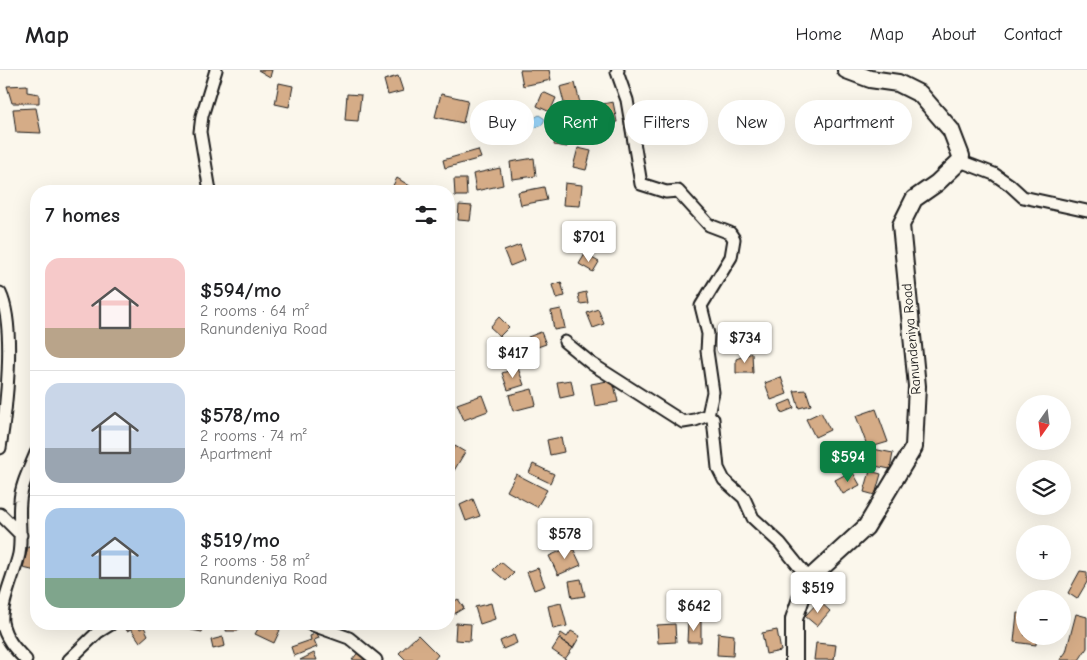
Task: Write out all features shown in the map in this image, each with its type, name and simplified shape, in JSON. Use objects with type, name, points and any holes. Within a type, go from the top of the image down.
[{"type":"main road","points":[[846,70],[870,79],[898,83],[920,94],[951,130],[961,156],[960,161]]},
{"type":"main road","name":"Ranundeniya Road","points":[[794,660],[794,619],[807,580],[866,527],[914,447],[917,386],[901,225],[914,199],[937,183],[960,161]]},
{"type":"street","points":[[209,185],[200,132],[202,116],[216,70]]},
{"type":"street","points":[[618,70],[617,72],[627,100],[641,184],[666,192],[678,191],[709,225],[730,233],[734,239],[730,257],[701,306],[708,334],[707,351],[712,392],[708,415]]},
{"type":"street","points":[[960,161],[994,174],[1023,197],[1087,211]]},
{"type":"street","points":[[0,293],[5,311],[8,355],[0,448]]},
{"type":"street","points":[[565,342],[592,364],[683,422],[708,415]]},
{"type":"street","points":[[708,415],[713,419],[718,468],[724,480],[744,498],[753,518],[780,543],[805,574],[807,580]]},
{"type":"street","points":[[26,660],[16,650],[6,634],[2,619],[5,600],[16,569],[21,535],[20,499],[30,470]]},
{"type":"street","points":[[0,514],[21,535]]},
{"type":"street","points":[[69,660],[101,630]]},
{"type":"street","points":[[327,630],[349,638],[376,660]]},
{"type":"water","points":[[539,115],[544,118],[542,125],[534,128],[534,118]]},
{"type":"building","points":[[258,70],[272,70],[270,77]]},
{"type":"building","points":[[520,70],[549,70],[551,80],[523,86]]},
{"type":"building","points":[[398,76],[403,91],[388,95],[384,80]]},
{"type":"building","points":[[279,83],[293,86],[289,107],[275,104]]},
{"type":"building","points":[[575,83],[579,100],[563,100],[560,87]]},
{"type":"building","points":[[27,85],[27,92],[39,94],[39,103],[12,103],[7,86]]},
{"type":"building","points":[[543,92],[556,98],[555,100],[544,100],[544,109],[537,106]]},
{"type":"building","points":[[347,94],[361,95],[358,121],[345,120]]},
{"type":"building","points":[[441,94],[468,100],[463,123],[435,117]]},
{"type":"building","points":[[36,108],[41,133],[16,132],[13,109]]},
{"type":"building","points":[[578,148],[591,151],[586,170],[573,167]]},
{"type":"building","points":[[478,150],[481,158],[445,168],[443,160]]},
{"type":"building","points":[[534,158],[536,176],[512,179],[510,162]]},
{"type":"building","points":[[500,168],[503,185],[476,191],[473,174]]},
{"type":"building","points":[[397,178],[408,185],[393,185]]},
{"type":"building","points":[[454,179],[466,179],[467,196],[455,196]]},
{"type":"building","points":[[565,183],[582,185],[580,206],[563,205]]},
{"type":"building","points":[[544,187],[547,200],[521,205],[518,192]]},
{"type":"building","points":[[459,205],[472,206],[470,221],[458,220]]},
{"type":"building","points":[[520,245],[525,260],[510,266],[504,251]]},
{"type":"building","points":[[585,254],[599,262],[593,272],[579,264]]},
{"type":"building","points":[[561,282],[565,296],[556,298],[552,285]]},
{"type":"building","points":[[586,292],[588,303],[580,304],[578,294]]},
{"type":"building","points":[[561,309],[565,328],[554,330],[551,311]]},
{"type":"building","points":[[598,309],[604,324],[593,328],[587,313]]},
{"type":"building","points":[[499,317],[509,327],[500,336],[490,327]]},
{"type":"building","points":[[541,332],[546,344],[532,349],[528,337]]},
{"type":"building","points":[[752,353],[753,373],[736,373],[736,359]]},
{"type":"building","points":[[518,368],[524,385],[508,390],[502,373]]},
{"type":"building","points":[[781,377],[787,394],[771,400],[765,383]]},
{"type":"building","points":[[571,380],[574,395],[560,398],[557,382]]},
{"type":"building","points":[[613,380],[618,402],[595,406],[591,384]]},
{"type":"building","points":[[532,389],[536,405],[513,411],[509,395]]},
{"type":"building","points":[[806,390],[811,405],[799,408],[794,391]]},
{"type":"building","points":[[482,395],[488,411],[464,420],[457,404]]},
{"type":"building","points":[[791,400],[794,408],[782,413],[779,405]]},
{"type":"building","points":[[876,409],[888,442],[868,448],[856,416]]},
{"type":"building","points":[[821,412],[830,430],[815,437],[806,419]]},
{"type":"building","points":[[561,437],[564,452],[550,455],[547,440]]},
{"type":"building","points":[[455,446],[465,452],[455,469]]},
{"type":"building","points":[[868,448],[893,453],[890,469],[865,464]]},
{"type":"building","points":[[533,464],[554,474],[550,483],[529,473]]},
{"type":"building","points":[[852,471],[860,485],[843,494],[835,480]]},
{"type":"building","points":[[870,471],[881,474],[875,495],[864,492]]},
{"type":"building","points":[[516,474],[547,490],[537,507],[507,491]]},
{"type":"building","points":[[473,499],[480,516],[466,521],[460,505]]},
{"type":"building","points":[[572,546],[581,565],[558,575],[549,556]]},
{"type":"building","points":[[28,547],[30,547],[30,570],[23,568]]},
{"type":"building","points":[[501,562],[514,573],[506,581],[493,570]]},
{"type":"building","points":[[538,568],[545,586],[534,590],[527,572]]},
{"type":"building","points":[[1080,571],[1087,572],[1087,582],[1077,599],[1071,595],[1070,590]]},
{"type":"building","points":[[581,579],[585,596],[572,598],[569,581]]},
{"type":"building","points":[[458,599],[464,608],[455,613],[455,601]]},
{"type":"building","points":[[819,601],[830,611],[817,626],[805,616]]},
{"type":"building","points":[[491,603],[495,619],[480,624],[475,607]]},
{"type":"building","points":[[561,603],[567,626],[553,629],[548,606]]},
{"type":"building","points":[[1076,614],[1087,617],[1087,648],[1079,660],[1060,660],[1066,652],[1068,645],[1071,645],[1071,633]]},
{"type":"building","points":[[688,621],[701,621],[701,642],[687,642]]},
{"type":"building","points":[[456,623],[471,624],[470,641],[455,640]]},
{"type":"building","points":[[1016,623],[1016,642],[1014,642]]},
{"type":"building","points":[[675,624],[676,642],[658,643],[657,625]]},
{"type":"building","points":[[132,630],[146,630],[148,635],[140,642]]},
{"type":"building","points":[[257,630],[280,630],[274,643],[255,634]]},
{"type":"building","points":[[777,630],[781,651],[766,654],[762,633]]},
{"type":"building","points":[[571,631],[580,636],[573,648],[558,637],[561,633],[567,637]]},
{"type":"building","points":[[317,633],[319,638],[314,640],[317,647],[294,656],[291,647],[311,640],[310,636]]},
{"type":"building","points":[[718,633],[734,635],[733,656],[717,655]]},
{"type":"building","points":[[418,635],[438,655],[434,660],[406,660],[399,653]]},
{"type":"building","points":[[514,635],[517,643],[503,649],[500,641]]},
{"type":"building","points":[[223,637],[225,646],[213,649],[211,640]]},
{"type":"building","points":[[559,639],[573,648],[565,659],[552,650]]},
{"type":"building","points":[[816,643],[836,645],[834,660],[814,660]]},
{"type":"building","points":[[360,650],[368,660],[352,660]]},
{"type":"building","points":[[314,653],[317,660],[300,660]]}]
